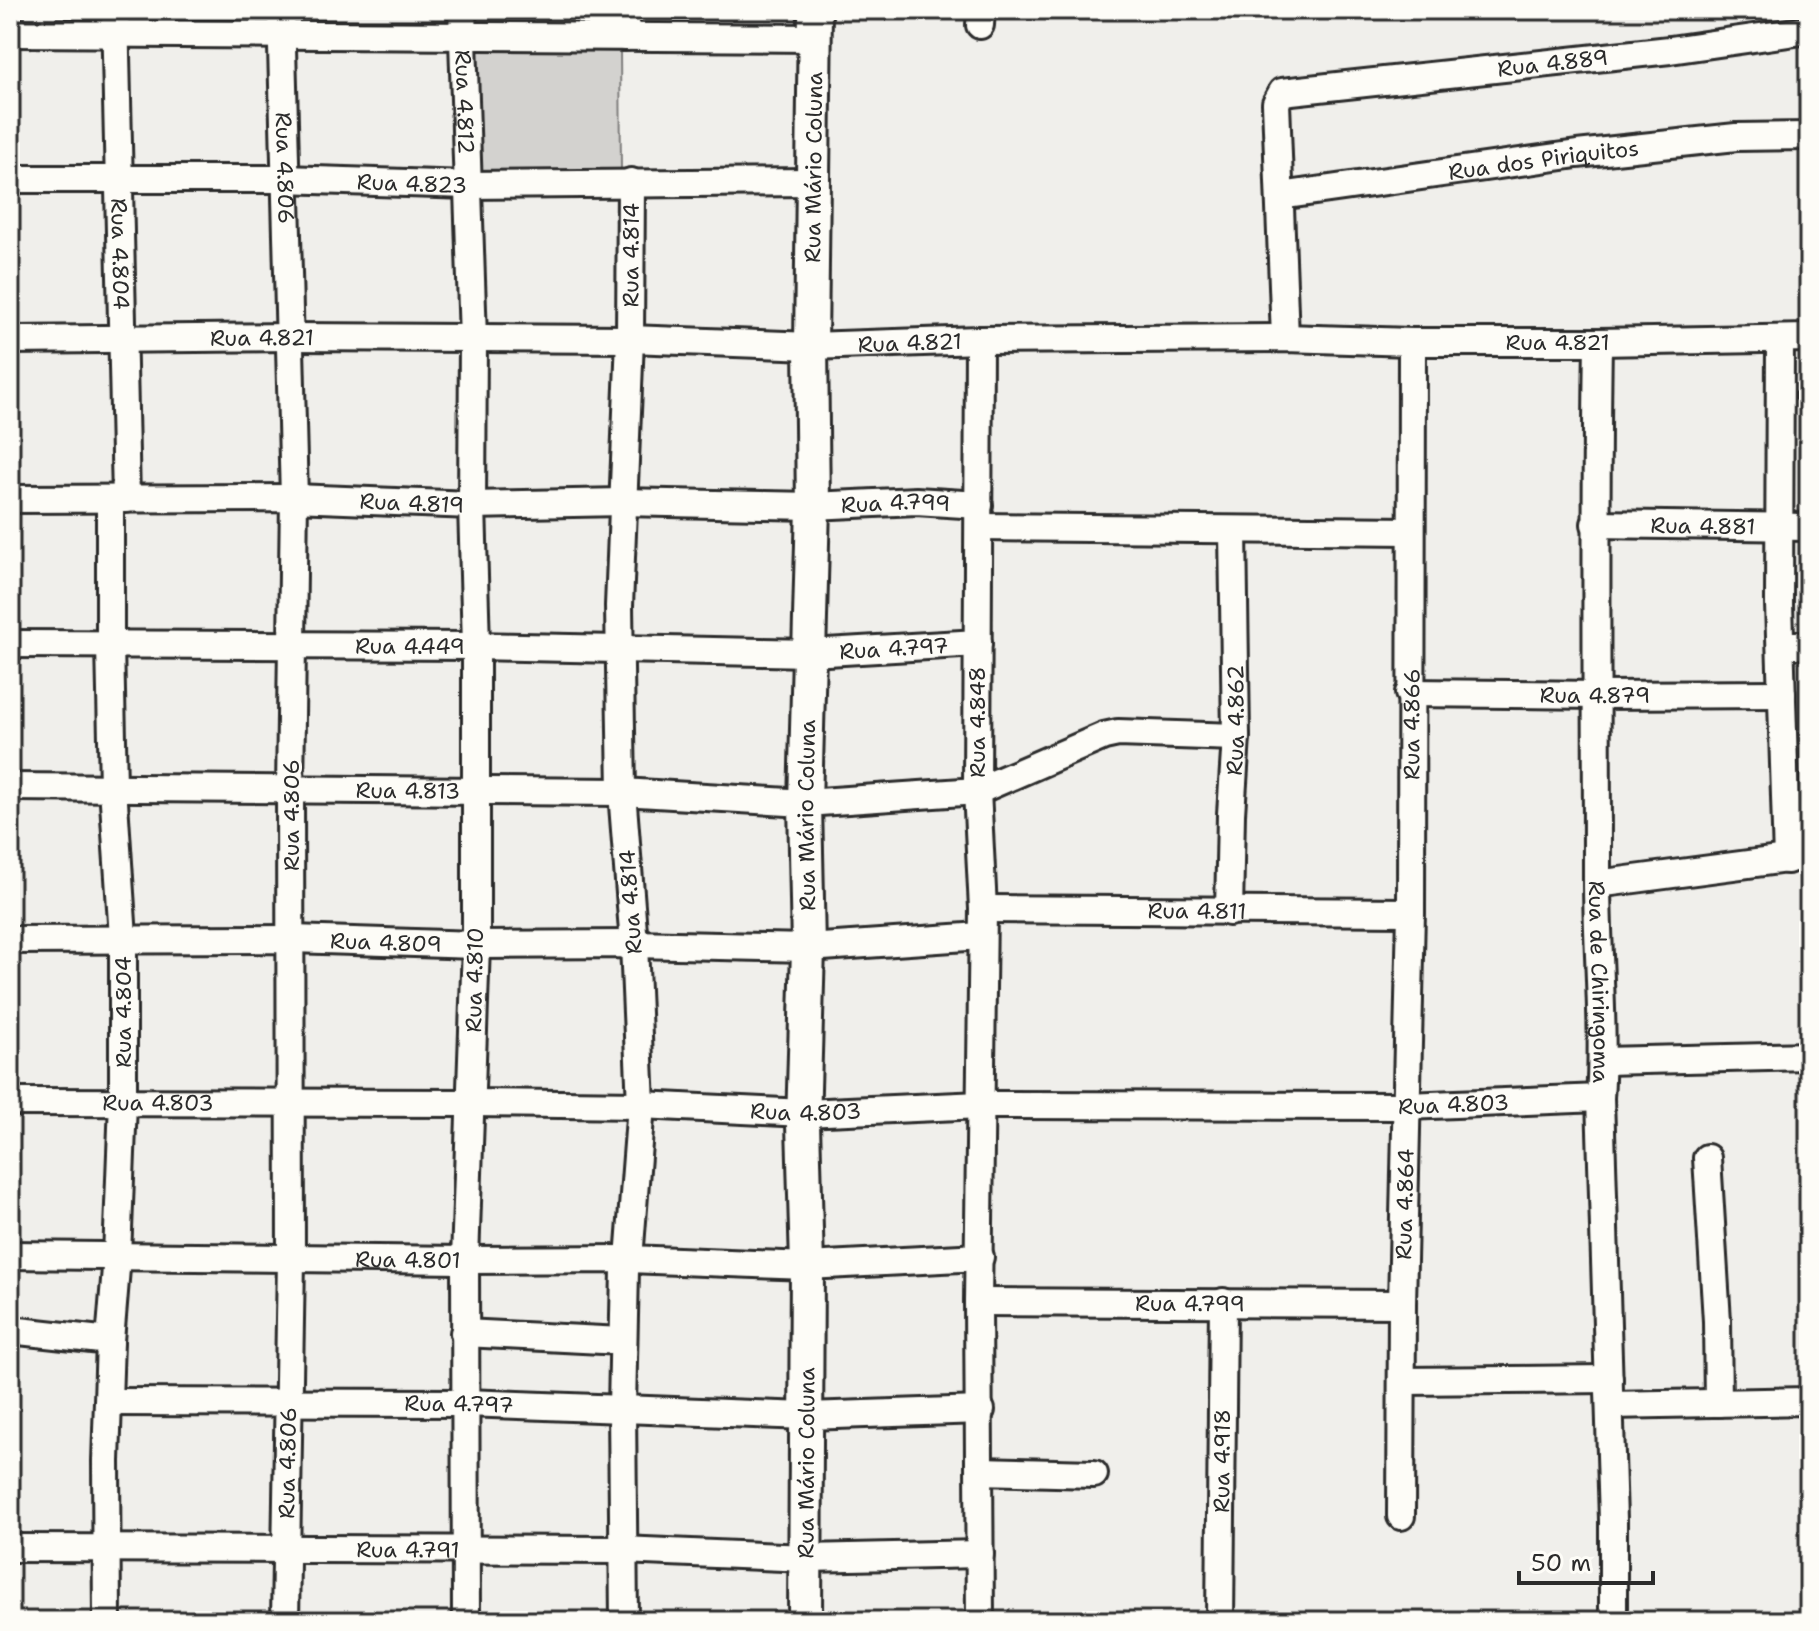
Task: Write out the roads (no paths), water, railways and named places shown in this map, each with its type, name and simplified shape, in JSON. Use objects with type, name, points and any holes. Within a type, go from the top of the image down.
[{"type":"main road","name":"Rua Mário Coluna","points":[[805,1621],[807,1266],[804,1113],[808,948],[805,803],[813,506],[814,24]]},
{"type":"street","points":[[625,37],[626,10]]},
{"type":"street","points":[[10,33],[115,22],[462,23],[625,37],[814,24]]},
{"type":"street","name":"Rua 4.804","points":[[107,1621],[106,1461],[123,1102],[123,938],[113,787],[110,644],[118,499],[121,341],[115,22]]},
{"type":"street","name":"Rua 4.806","points":[[281,22],[294,498],[290,790],[291,1259],[285,1621]]},
{"type":"street","name":"Rua 4.812","points":[[462,23],[473,339]]},
{"type":"street","name":"Rua 4.889","points":[[1280,196],[1276,103],[1282,92],[1654,52],[1809,30]]},
{"type":"street","name":"Rua dos Piriquitos","points":[[1280,196],[1577,154],[1736,137],[1809,136]]},
{"type":"street","name":"Rua 4.823","points":[[10,179],[284,179],[468,185],[813,182]]},
{"type":"street","name":"Rua 4.814","points":[[624,1621],[622,1341],[625,1270],[629,1259],[641,1105],[634,944],[622,792],[619,606],[630,339],[631,182]]},
{"type":"street","points":[[1280,196],[1285,338]]},
{"type":"street","name":"Rua 4.821","points":[[10,340],[290,337],[630,339],[811,346],[979,340],[1285,338],[1598,342],[1809,338]]},
{"type":"street","name":"Rua 4.810","points":[[466,1621],[465,1260],[476,945],[473,339]]},
{"type":"street","points":[[1597,884],[1798,858],[1782,694],[1778,527],[1780,339]]},
{"type":"street","name":"Rua 4.848","points":[[979,340],[977,791],[983,909],[978,1302],[980,1621]]},
{"type":"street","name":"Rua 4.866","points":[[1407,1106],[1411,912],[1412,342]]},
{"type":"street","name":"Rua de Chiringoma","points":[[1598,342],[1595,524],[1597,884],[1613,1621]]},
{"type":"street","name":"Rua 4.819","points":[[10,499],[294,498],[472,505],[622,502],[813,506]]},
{"type":"street","name":"Rua 4.799","points":[[813,506],[916,501],[979,516],[1233,530],[1411,531]]},
{"type":"street","name":"Rua 4.881","points":[[1595,524],[1809,527]]},
{"type":"street","name":"Rua 4.862","points":[[1229,912],[1236,737],[1233,530]]},
{"type":"street","name":"Rua 4.797","points":[[810,653],[978,643]]},
{"type":"street","name":"Rua 4.449","points":[[10,644],[476,646],[810,653]]},
{"type":"street","points":[[1781,645],[1809,645]]},
{"type":"street","name":"Rua 4.879","points":[[1409,693],[1782,694]]},
{"type":"street","name":"Rua 4.813","points":[[10,787],[622,792],[805,803],[977,791],[1104,736],[1118,733],[1236,737]]},
{"type":"street","name":"Rua 4.811","points":[[983,909],[1411,912]]},
{"type":"street","name":"Rua 4.809","points":[[10,940],[292,939],[476,945],[634,944],[808,948],[981,936]]},
{"type":"street","points":[[1603,1061],[1809,1056]]},
{"type":"street","name":"Rua 4.803","points":[[10,1102],[641,1105],[804,1113],[981,1105],[1407,1106],[1600,1098]]},
{"type":"street","name":"Rua 4.864","points":[[1401,1516],[1407,1106]]},
{"type":"street","points":[[1707,1158],[1717,1321],[1718,1403]]},
{"type":"street","name":"Rua 4.801","points":[[10,1255],[629,1259],[807,1266],[980,1257]]},
{"type":"street","name":"Rua 4.799","points":[[978,1302],[1402,1304]]},
{"type":"street","name":"Rua 4.918","points":[[1220,1621],[1223,1302]]},
{"type":"street","points":[[10,1330],[110,1341]]},
{"type":"street","points":[[464,1333],[622,1341]]},
{"type":"street","points":[[1402,1381],[1610,1392],[1718,1403],[1809,1401]]},
{"type":"street","name":"Rua 4.797","points":[[109,1402],[465,1403],[807,1416],[981,1410]]},
{"type":"street","points":[[980,1471],[1094,1474]]},
{"type":"street","name":"Rua 4.791","points":[[10,1548],[622,1550],[807,1558],[980,1554]]}]
